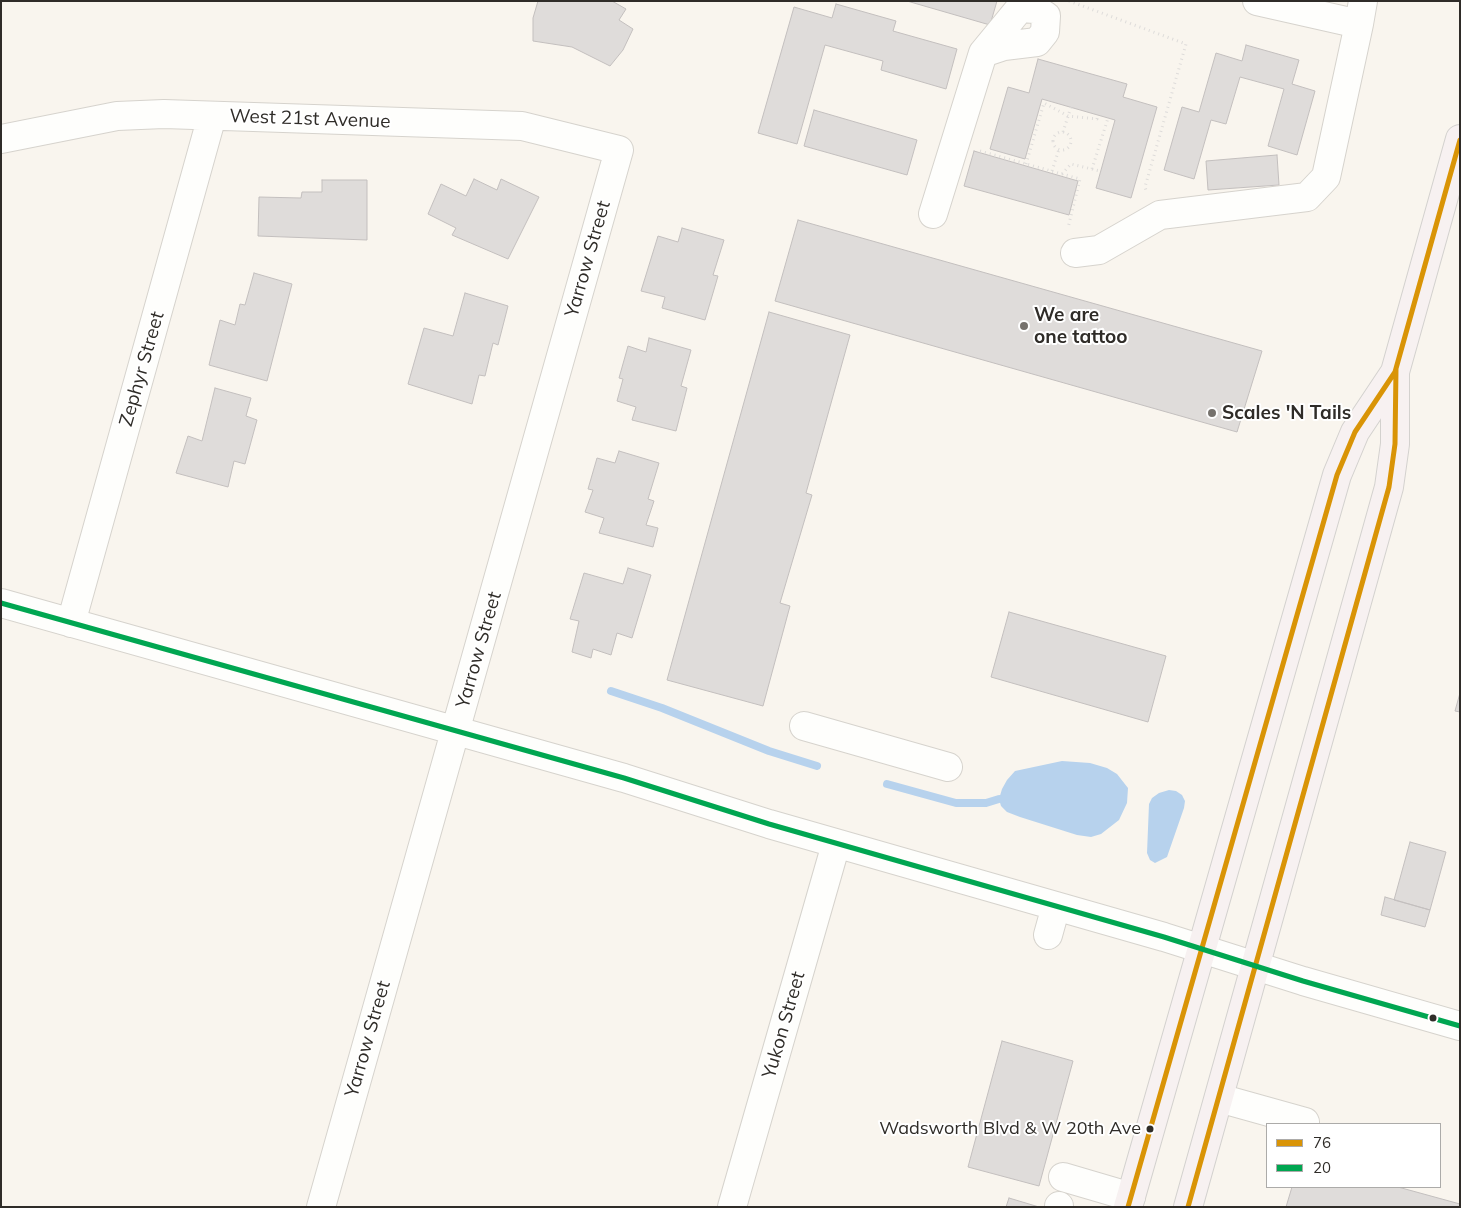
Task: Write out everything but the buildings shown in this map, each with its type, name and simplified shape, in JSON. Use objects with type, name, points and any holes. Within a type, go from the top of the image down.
[{"type":"main road","points":[[1188,1207],[1257,966],[1389,487],[1394,444],[1395,372],[1460,139]]},
{"type":"main road","points":[[1130,1202],[1337,475],[1355,432],[1395,372]]},
{"type":"street","points":[[1071,244],[1099,250],[1160,215],[1307,197],[1326,176],[1361,12],[1257,1]]},
{"type":"street","points":[[933,214],[983,53]]},
{"type":"street","name":"West 21st Avenue","points":[[1,139],[117,116],[212,116],[522,126],[619,150]]},
{"type":"street","name":"Zephyr Street","points":[[71,623],[212,116]]},
{"type":"street","name":"Yarrow Street","points":[[321,1207],[619,150]]},
{"type":"street","points":[[1,604],[624,778],[836,844],[1056,906],[1460,1026]]},
{"type":"street","points":[[804,726],[948,767]]},
{"type":"street","name":"Yukon Street","points":[[732,1207],[836,844]]},
{"type":"street","points":[[1048,935],[1056,906]]},
{"type":"street","points":[[1219,1098],[1305,1122]]},
{"type":"street","points":[[1063,1177],[1130,1202]]},
{"type":"path","points":[[1069,1],[1186,44],[1145,187],[1147,196]]},
{"type":"path","points":[[1026,164],[1043,101],[1068,116],[1097,119],[1098,115]]},
{"type":"path","points":[[1064,132],[1071,107]]},
{"type":"path","points":[[1092,169],[1108,118]]},
{"type":"path","points":[[1064,132],[1069,135],[1071,141],[1064,150],[1059,149],[1054,144],[1054,138],[1058,133],[1064,132]]},
{"type":"path","points":[[973,149],[1080,180],[1071,244]]},
{"type":"path","points":[[1052,171],[1059,149]]},
{"type":"path","points":[[1062,174],[1071,164],[1100,171]]},
{"type":"water","points":[[1062,761],[1090,763],[1107,768],[1117,774],[1128,788],[1127,803],[1119,820],[1101,834],[1091,837],[1077,835],[1020,817],[1007,812],[1001,806],[999,799],[1002,789],[1015,771]]},
{"type":"water","points":[[1169,790],[1176,791],[1182,795],[1185,801],[1184,808],[1167,857],[1155,863],[1150,860],[1147,853],[1149,804],[1152,798],[1159,793]]},
{"type":"waterway","points":[[611,691],[662,708],[769,751],[817,766]]},
{"type":"waterway","points":[[887,784],[956,803],[986,803],[999,799]]},
{"type":"transit line","name":"76","points":[[1128,1207],[1337,475],[1355,432],[1395,372],[1460,140]]},
{"type":"transit line","name":"76","points":[[1188,1207],[1389,487],[1395,444],[1396,368]]},
{"type":"transit line","name":"20","points":[[1,603],[624,778],[769,824],[1164,937],[1303,981],[1460,1026]]},
{"type":"place","name":"We are one tattoo","points":[[1024,326]]},
{"type":"place","name":"Scales 'N Tails","points":[[1212,413]]},
{"type":"place","name":"Wadsworth Blvd & W 20th Ave","points":[[1150,1129]]}]
